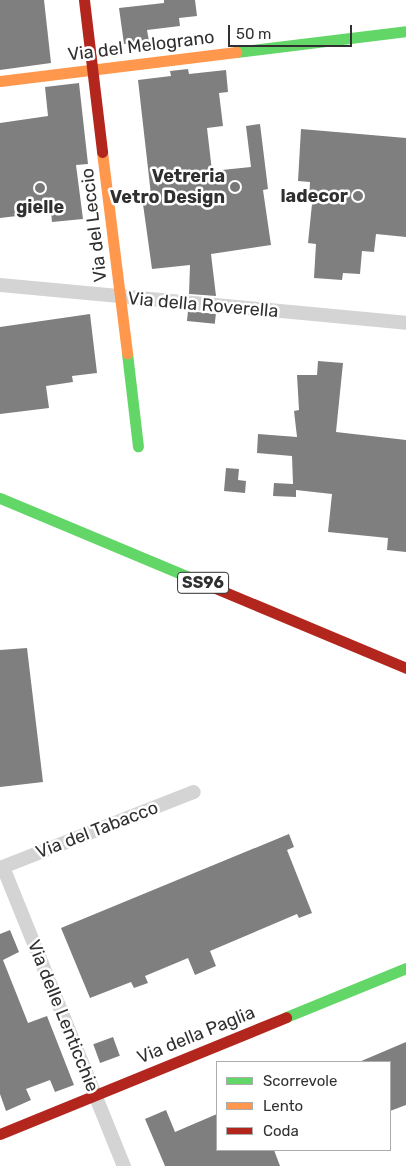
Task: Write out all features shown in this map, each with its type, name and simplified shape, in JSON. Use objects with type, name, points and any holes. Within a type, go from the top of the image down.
[{"type":"street","name":"Via del Leccio","points":[[84,0],[138,446]]},
{"type":"street","name":"Via del Melograno","points":[[0,81],[406,31]]},
{"type":"street","name":"Via della Roverella","points":[[0,286],[406,323]]},
{"type":"street","name":"SS96","points":[[0,498],[406,668]]},
{"type":"street","name":"Via del Tabacco","points":[[1,867],[194,792]]},
{"type":"street","name":"Via delle Lenticchie","points":[[1,867],[124,1166]]},
{"type":"street","name":"Via della Paglia","points":[[0,1134],[406,968]]},
{"type":"building","points":[[0,0],[44,0],[51,63],[0,70]]},
{"type":"building","points":[[164,0],[195,0],[197,16],[179,18],[180,26],[147,30],[149,41],[124,44],[119,8],[164,3]]},
{"type":"building","points":[[188,69],[189,74],[226,70],[228,92],[219,93],[223,126],[207,128],[212,171],[251,167],[246,126],[260,124],[268,189],[263,190],[271,245],[211,254],[216,296],[189,294],[190,265],[152,269],[142,197],[151,195],[138,80],[171,76],[170,71]]},
{"type":"building","name":"gielle","points":[[79,83],[88,164],[76,165],[83,219],[52,222],[51,212],[0,218],[0,123],[48,116],[45,87]]},
{"type":"building","name":"ladecor","points":[[301,129],[406,138],[406,237],[376,234],[374,252],[362,251],[360,274],[343,273],[342,280],[314,278],[316,244],[308,243],[312,204],[309,203],[310,182],[298,181]]},
{"type":"building","points":[[188,311],[216,314],[215,324],[187,321]]},
{"type":"building","points":[[90,314],[97,373],[72,376],[73,382],[46,386],[49,408],[0,414],[0,327]]},
{"type":"building","points":[[318,361],[343,363],[336,432],[406,440],[406,552],[387,550],[388,538],[328,532],[332,494],[296,490],[296,497],[273,496],[274,483],[293,484],[292,456],[257,453],[258,434],[297,437],[294,411],[299,410],[297,375],[317,375]]},
{"type":"building","points":[[226,468],[239,469],[238,480],[246,481],[245,493],[224,491]]},
{"type":"building","points":[[27,648],[43,782],[0,787],[0,650]]},
{"type":"building","points":[[289,834],[294,847],[287,850],[312,913],[299,918],[297,914],[210,951],[216,966],[195,975],[188,958],[145,976],[148,983],[134,988],[131,982],[90,998],[61,928]]},
{"type":"building","points":[[10,930],[19,952],[3,960],[28,1023],[47,1016],[74,1085],[55,1092],[50,1080],[26,1089],[31,1100],[6,1111],[0,1094],[0,934]]},
{"type":"building","points":[[113,1037],[120,1056],[100,1063],[93,1044]]},
{"type":"building","points":[[406,1042],[406,1105],[391,1111],[391,1061],[361,1061]]},
{"type":"building","points":[[166,1110],[175,1132],[216,1114],[216,1151],[274,1151],[280,1166],[165,1166],[145,1119]]},
{"type":"traffic: fast","points":[[236,52],[406,31]]},
{"type":"traffic: fast","points":[[127,353],[138,446]]},
{"type":"traffic: fast","points":[[0,498],[208,585]]},
{"type":"traffic: fast","points":[[286,1017],[406,968]]},
{"type":"traffic: slow","points":[[0,81],[236,52]]},
{"type":"traffic: slow","points":[[102,152],[127,353]]},
{"type":"traffic: jam","points":[[84,0],[102,152]]},
{"type":"traffic: jam","points":[[208,585],[406,668]]},
{"type":"traffic: jam","points":[[0,1134],[286,1017]]},
{"type":"place","name":"Vetreria Vetro Design","points":[[235,187]]},
{"type":"place","name":"gielle","points":[[40,188]]},
{"type":"place","name":"ladecor","points":[[358,196]]}]
